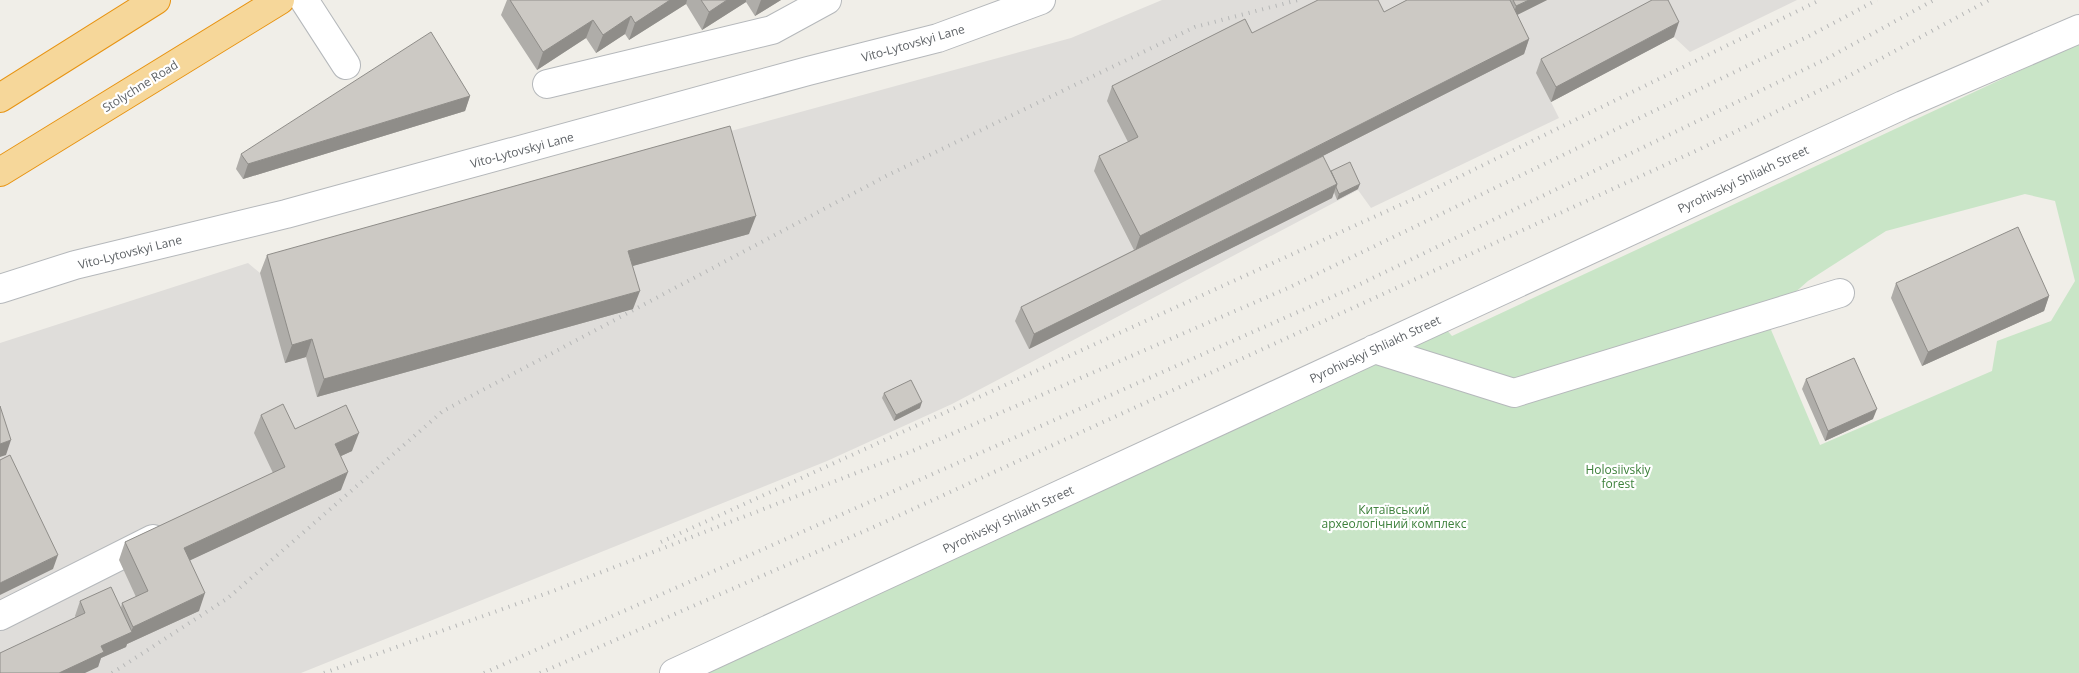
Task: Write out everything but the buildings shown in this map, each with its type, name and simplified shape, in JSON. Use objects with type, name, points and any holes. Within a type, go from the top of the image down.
[{"type":"highway","points":[[0,98],[156,0]]},
{"type":"highway","name":"Stolychne Road","points":[[0,172],[280,0]]},
{"type":"street","points":[[304,0],[346,65]]},
{"type":"street","points":[[547,84],[772,30],[827,0]]},
{"type":"street","name":"Vito-Lytovskyi Lane","points":[[0,289],[75,265],[286,214],[808,71],[938,38],[1038,0]]},
{"type":"street","name":"Pyrohivskyi Shliakh Street","points":[[674,673],[1903,105],[2079,30]]},
{"type":"street","points":[[1374,349],[1514,392],[1840,293]]},
{"type":"street","points":[[0,616],[178,526]]},
{"type":"shaded area","points":[[1162,0],[1797,0],[1690,52],[1674,37],[1551,102],[1559,118],[1371,208],[1358,190],[952,404],[827,461],[301,673],[0,673],[0,343],[248,263],[260,273],[727,132],[1071,38]]},
{"type":"green space","name":"Holosiivskiy forest","points":[[2079,43],[2079,673],[706,673],[1438,320],[1452,336]],"holes":[[[2025,194],[2055,201],[2075,281],[2051,321],[1997,341],[1992,371],[1820,445],[1766,318],[1808,281],[1886,231]]]},
{"type":"railway","points":[[112,673],[228,598],[443,411],[888,175],[1195,27],[1298,0]]},
{"type":"railway","points":[[661,542],[1422,195],[1820,0]]},
{"type":"railway","points":[[324,673],[553,591],[910,452],[1288,288],[1809,36],[1877,0]]},
{"type":"railway","points":[[484,673],[1352,288],[1826,59],[1934,0]]},
{"type":"railway","points":[[540,673],[876,526],[1700,149],[1845,78],[1989,0]]},
{"type":"park label","name":"Китаївський археологічний комплекс","points":[[1394,516]]}]
